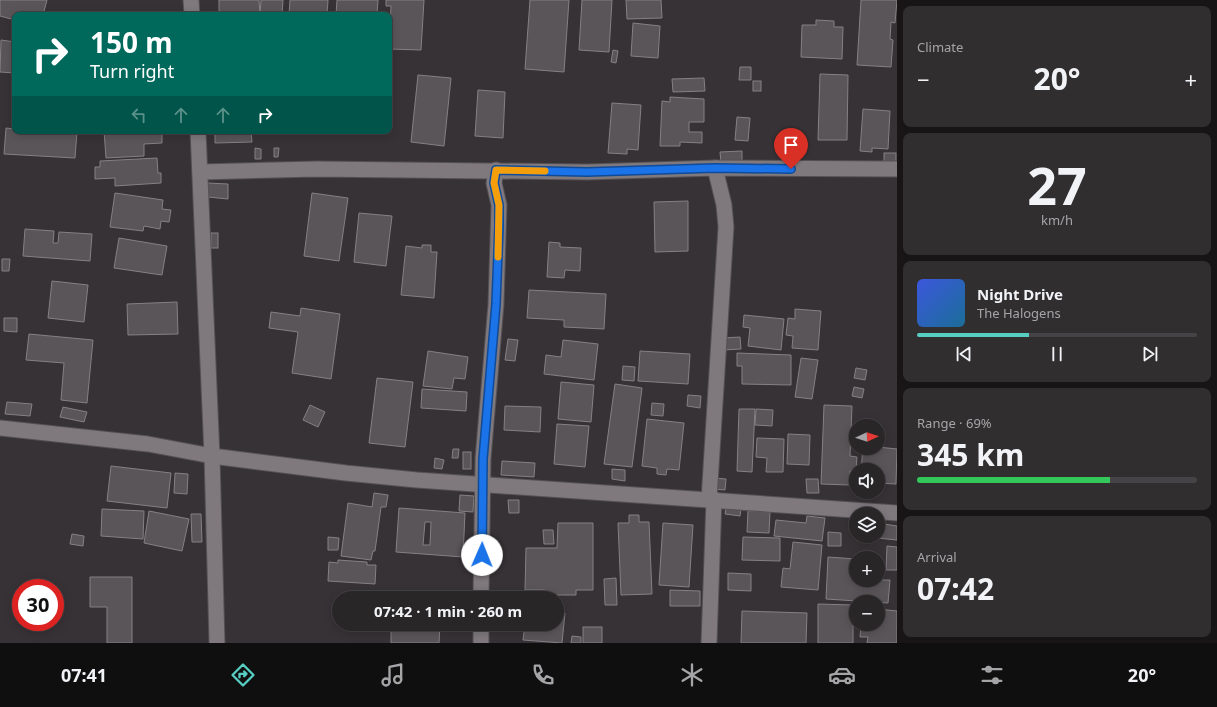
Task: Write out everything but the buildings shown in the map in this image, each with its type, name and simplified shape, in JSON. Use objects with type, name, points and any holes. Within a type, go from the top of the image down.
[{"type":"street","points":[[191,0],[192,12]]},
{"type":"street","points":[[198,134],[212,456],[217,643]]},
{"type":"street","points":[[200,172],[317,169],[587,172],[715,168],[897,169]]},
{"type":"street","points":[[709,643],[711,500],[726,227],[724,205],[715,168]]},
{"type":"street","points":[[481,591],[484,483],[483,459],[496,304],[498,255],[499,205],[494,183],[496,170]]},
{"type":"street","points":[[0,428],[148,444],[212,456],[346,474],[897,513]]},
{"type":"street","points":[[481,631],[481,643]]},
{"type":"slow traffic","points":[[498,257],[499,205],[494,183],[496,170],[545,171]]},
{"type":"route","points":[[482,555],[484,483],[483,459],[496,304],[498,255],[499,205],[494,183],[496,170],[587,172],[715,168],[791,169]]}]
